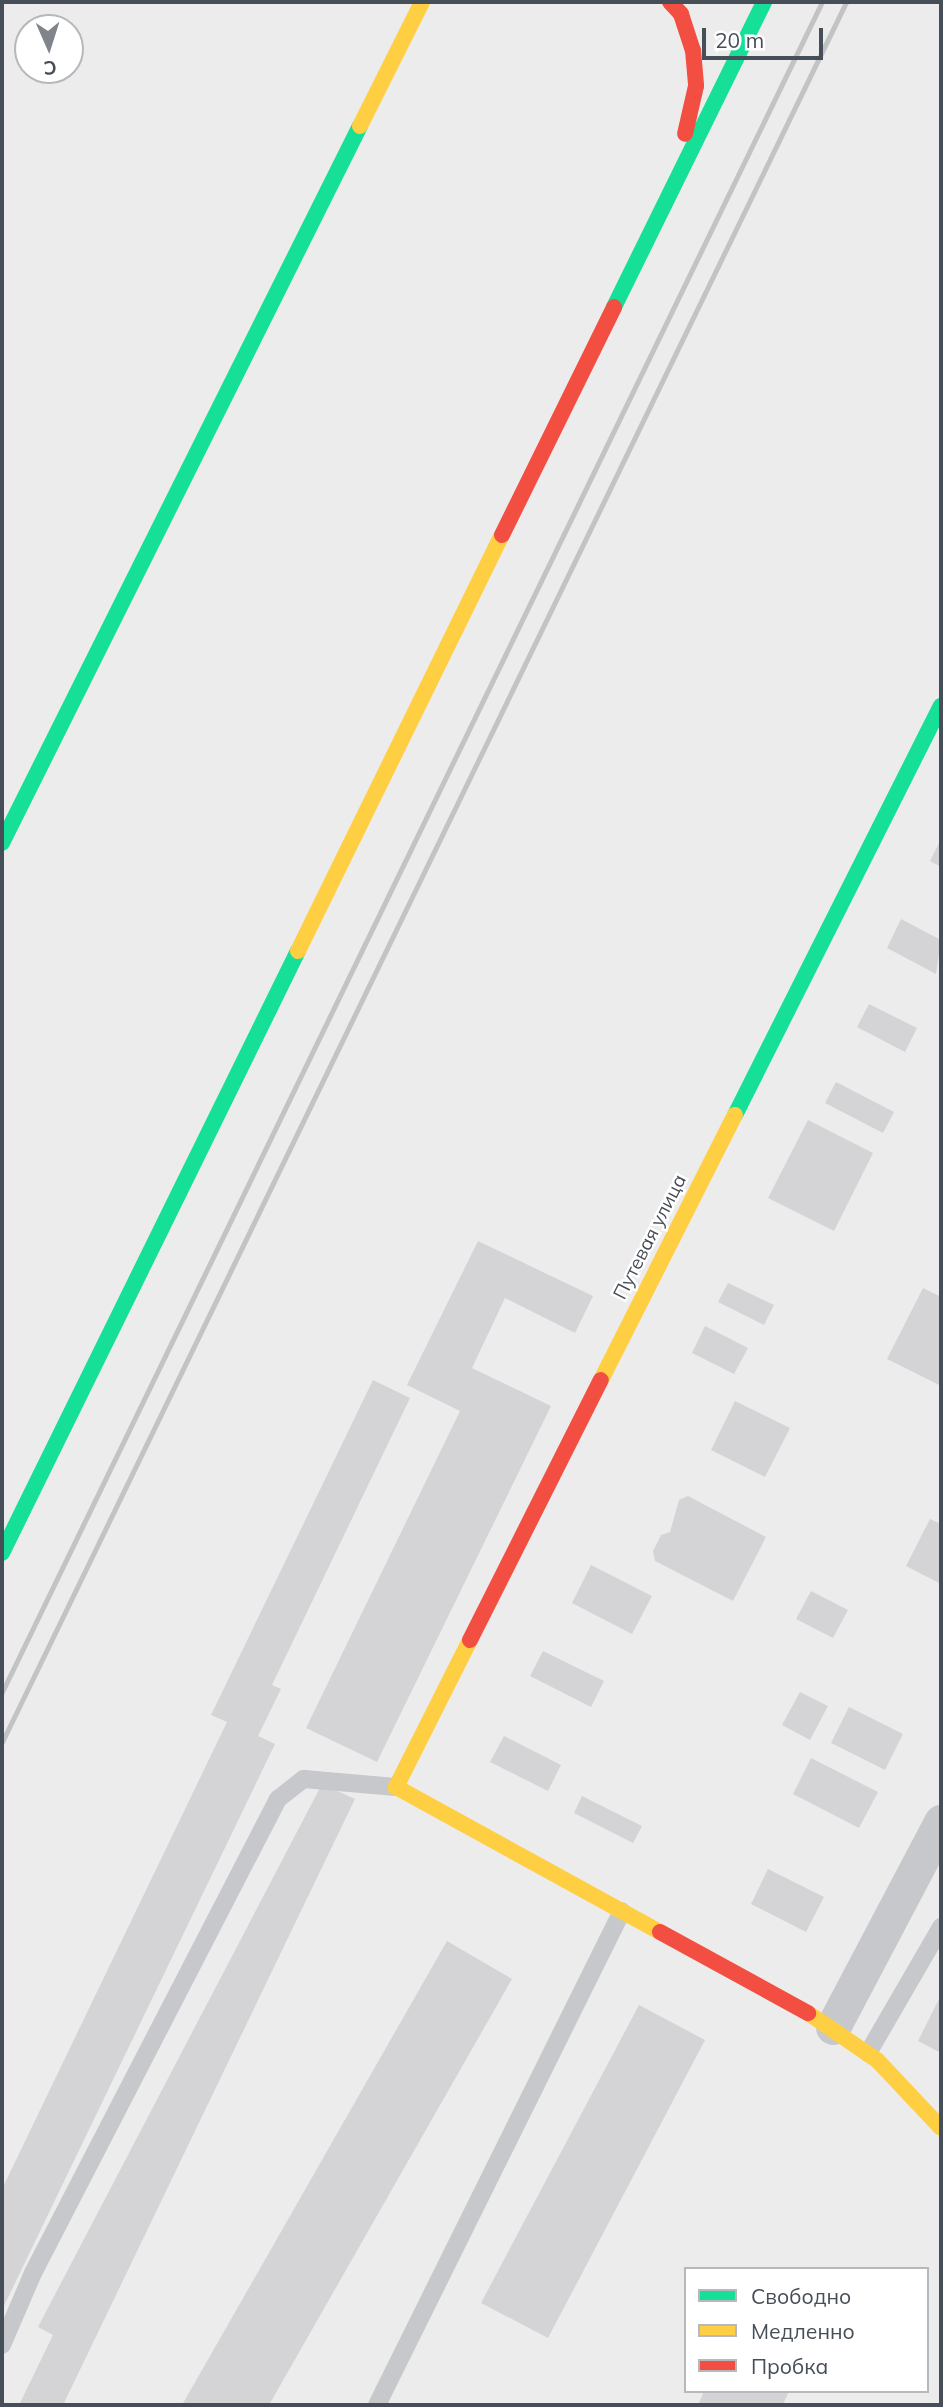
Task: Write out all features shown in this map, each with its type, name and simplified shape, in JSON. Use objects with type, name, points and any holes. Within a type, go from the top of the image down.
[{"type":"main road","points":[[2,843],[422,2]]},
{"type":"main road","points":[[388,73],[437,2]]},
{"type":"main road","points":[[670,2],[681,14],[693,50],[695,86],[673,190]]},
{"type":"main road","points":[[2,1553],[764,2]]},
{"type":"main road","name":"Путевая улица","points":[[396,1787],[941,706]]},
{"type":"main road","points":[[396,1787],[833,2027],[869,2053],[941,2128]]},
{"type":"street","points":[[833,2027],[941,1822]]},
{"type":"lane","points":[[2,2345],[33,2273],[278,1799],[304,1779],[396,1787]]},
{"type":"lane","points":[[377,2405],[622,1911]]},
{"type":"lane","points":[[869,2053],[941,1927]]},
{"type":"building","points":[[941,839],[941,867],[930,861]]},
{"type":"building","points":[[901,919],[941,940],[936,974],[887,948]]},
{"type":"building","points":[[869,1004],[917,1028],[905,1052],[857,1027]]},
{"type":"building","points":[[836,1082],[894,1112],[883,1133],[825,1103]]},
{"type":"building","points":[[808,1120],[873,1153],[834,1231],[768,1198]]},
{"type":"building","points":[[478,1241],[593,1296],[575,1333],[505,1298],[472,1368],[551,1406],[377,1762],[306,1728],[460,1411],[407,1385]]},
{"type":"building","points":[[728,1283],[774,1305],[764,1325],[718,1302]]},
{"type":"building","points":[[923,1288],[941,1297],[941,1386],[887,1359]]},
{"type":"building","points":[[705,1326],[748,1348],[734,1374],[692,1353]]},
{"type":"building","points":[[373,1380],[410,1398],[272,1685],[281,1689],[258,1736],[275,1744],[2,2310],[2,2189],[227,1722],[211,1715]]},
{"type":"building","points":[[735,1401],[790,1428],[765,1477],[711,1450]]},
{"type":"building","points":[[688,1496],[766,1537],[733,1601],[655,1561],[653,1551],[661,1535],[670,1532],[679,1500]]},
{"type":"building","points":[[930,1519],[941,1524],[941,1584],[906,1566]]},
{"type":"building","points":[[591,1565],[652,1596],[632,1634],[572,1603]]},
{"type":"building","points":[[811,1591],[848,1610],[833,1638],[796,1619]]},
{"type":"building","points":[[543,1651],[604,1681],[591,1707],[530,1676]]},
{"type":"building","points":[[800,1692],[828,1706],[810,1740],[782,1725]]},
{"type":"building","points":[[849,1707],[903,1734],[885,1770],[831,1743]]},
{"type":"building","points":[[504,1736],[561,1765],[548,1791],[490,1762]]},
{"type":"building","points":[[811,1758],[878,1792],[859,1828],[793,1794]]},
{"type":"building","points":[[322,1784],[355,1799],[63,2405],[19,2405],[53,2335],[38,2327]]},
{"type":"building","points":[[582,1796],[642,1826],[633,1843],[574,1813]]},
{"type":"building","points":[[768,1869],[824,1897],[806,1932],[751,1904]]},
{"type":"building","points":[[447,1941],[512,1979],[269,2405],[182,2405]]},
{"type":"building","points":[[941,1995],[941,2053],[918,2041]]},
{"type":"building","points":[[639,2005],[705,2040],[548,2338],[481,2303]]},
{"type":"building","points":[[703,2393],[788,2393],[783,2405],[698,2405]]},
{"type":"railway","points":[[2,1692],[822,2]]},
{"type":"railway","points":[[2,1742],[846,2]]},
{"type":"traffic: fast","points":[[614,307],[764,2]]},
{"type":"traffic: fast","points":[[2,843],[360,126]]},
{"type":"traffic: fast","points":[[735,1115],[941,706]]},
{"type":"traffic: fast","points":[[2,1553],[298,951]]},
{"type":"traffic: slow","points":[[360,126],[422,2]]},
{"type":"traffic: slow","points":[[298,951],[502,535]]},
{"type":"traffic: slow","points":[[601,1380],[735,1115]]},
{"type":"traffic: slow","points":[[470,1640],[396,1787],[660,1932]]},
{"type":"traffic: slow","points":[[808,2013],[877,2060],[941,2128]]},
{"type":"traffic: jam","points":[[670,2],[681,14],[693,50],[696,86],[685,134]]},
{"type":"traffic: jam","points":[[502,535],[614,307]]},
{"type":"traffic: jam","points":[[470,1640],[601,1380]]},
{"type":"traffic: jam","points":[[660,1932],[808,2013]]}]
